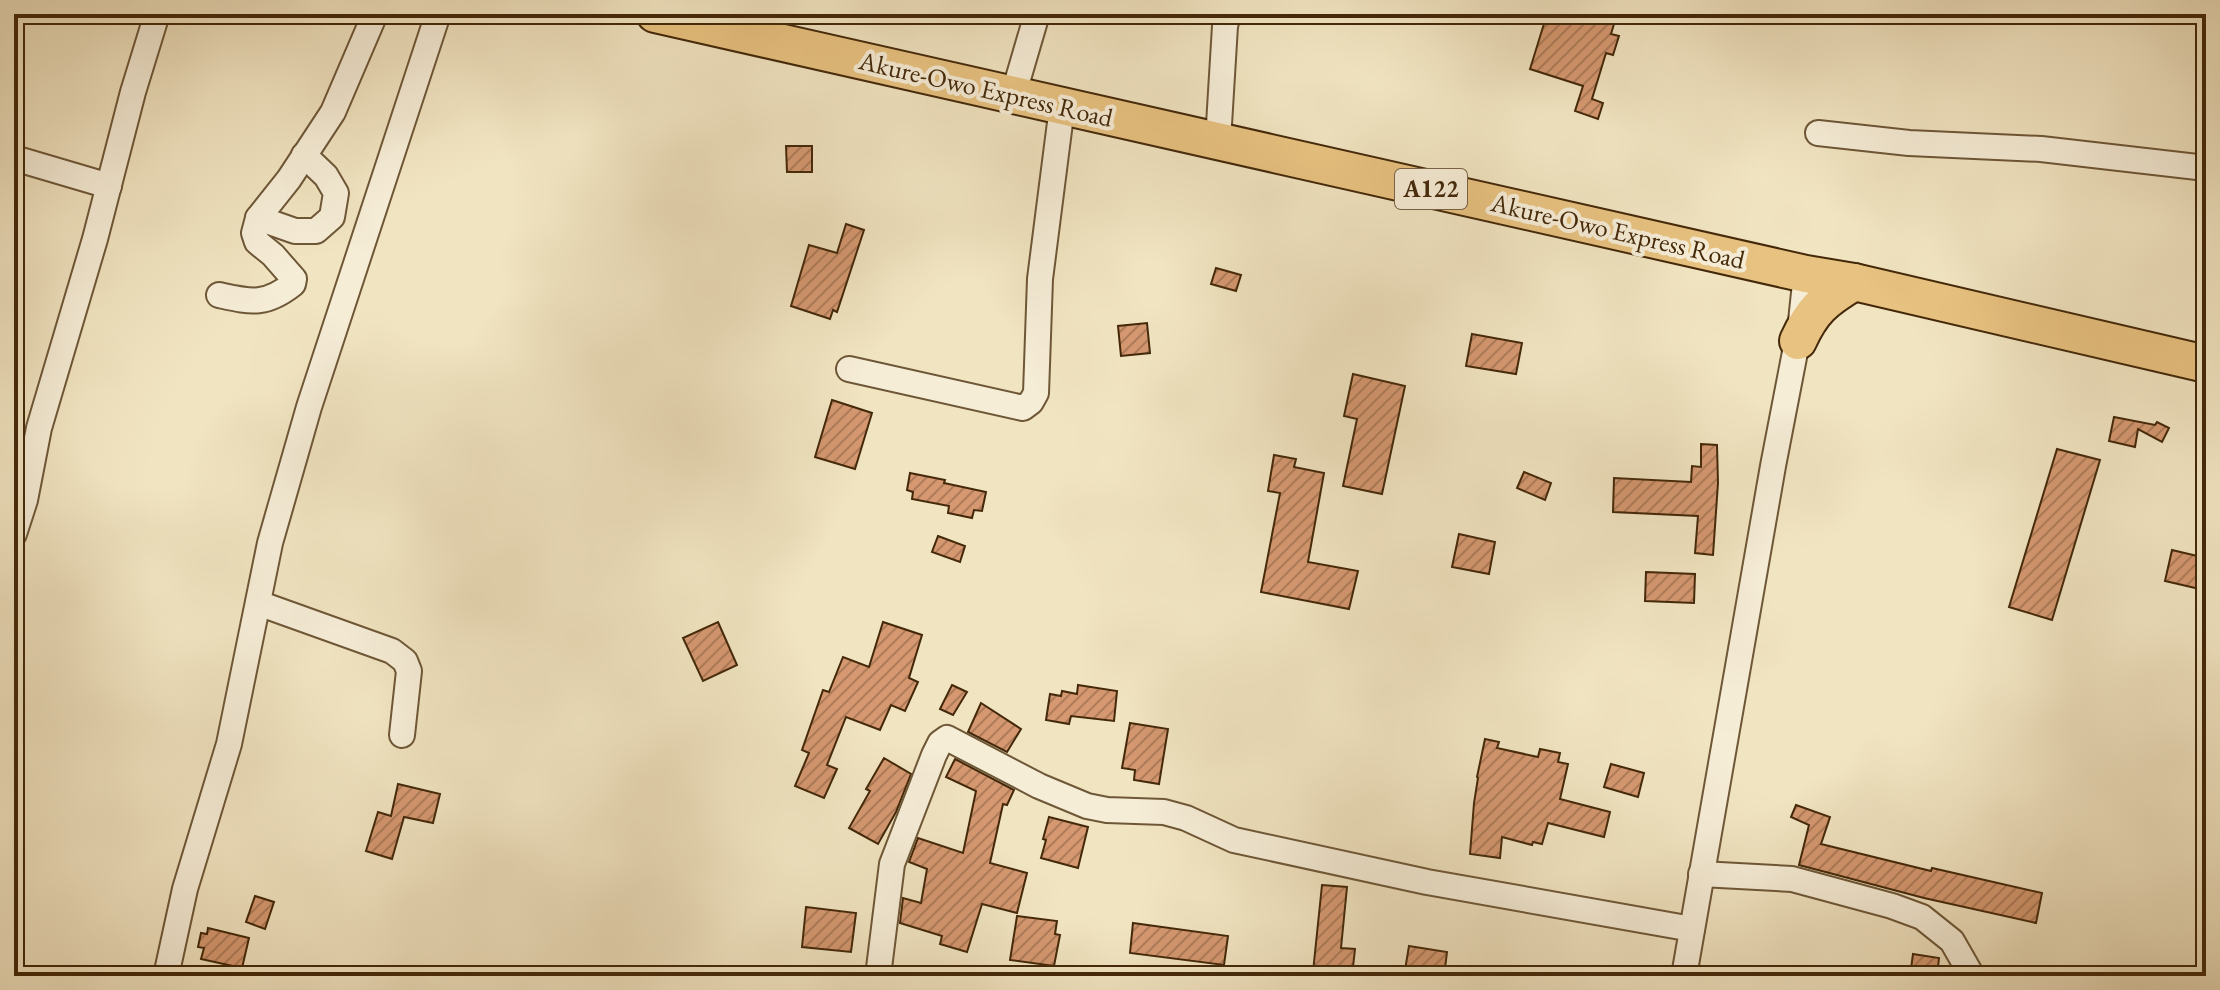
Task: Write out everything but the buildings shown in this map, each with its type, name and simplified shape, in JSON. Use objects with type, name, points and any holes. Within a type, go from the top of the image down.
[{"type":"highway","name":"Akure-Owo Express Road","points":[[655,14],[1806,274],[1854,282],[2206,364]]},
{"type":"highway","points":[[1769,265],[1789,300],[1798,341]]},
{"type":"highway","points":[[1798,341],[1816,309],[1827,298],[1854,282]]},
{"type":"street","points":[[14,534],[25,500],[39,428],[157,14]]},
{"type":"street","points":[[219,295],[255,302],[282,293],[293,284],[294,279],[257,242],[254,233],[258,218],[289,179],[333,112],[375,14]]},
{"type":"street","points":[[166,976],[185,889],[229,744],[270,543],[309,407],[438,14]]},
{"type":"street","points":[[1013,96],[1037,14]]},
{"type":"street","points":[[1218,141],[1228,14]]},
{"type":"street","points":[[849,369],[1023,408],[1031,402],[1036,393],[1040,279],[1062,107]]},
{"type":"street","points":[[1818,133],[1909,143],[2041,149],[2206,168]]},
{"type":"street","points":[[258,218],[295,231],[316,231],[332,217],[336,193],[326,176],[304,155]]},
{"type":"street","points":[[14,158],[109,186]]},
{"type":"street","points":[[1684,976],[1773,466],[1798,341],[1806,274]]},
{"type":"street","points":[[258,603],[392,651],[405,661],[409,671],[402,735]]},
{"type":"street","points":[[878,976],[892,864],[934,755],[940,743],[947,738],[1039,786],[1087,806],[1107,810],[1164,812],[1186,818],[1234,840],[1427,882],[1692,929]]},
{"type":"street","points":[[1701,874],[1792,879],[1922,917],[1952,941],[1972,976]]}]
